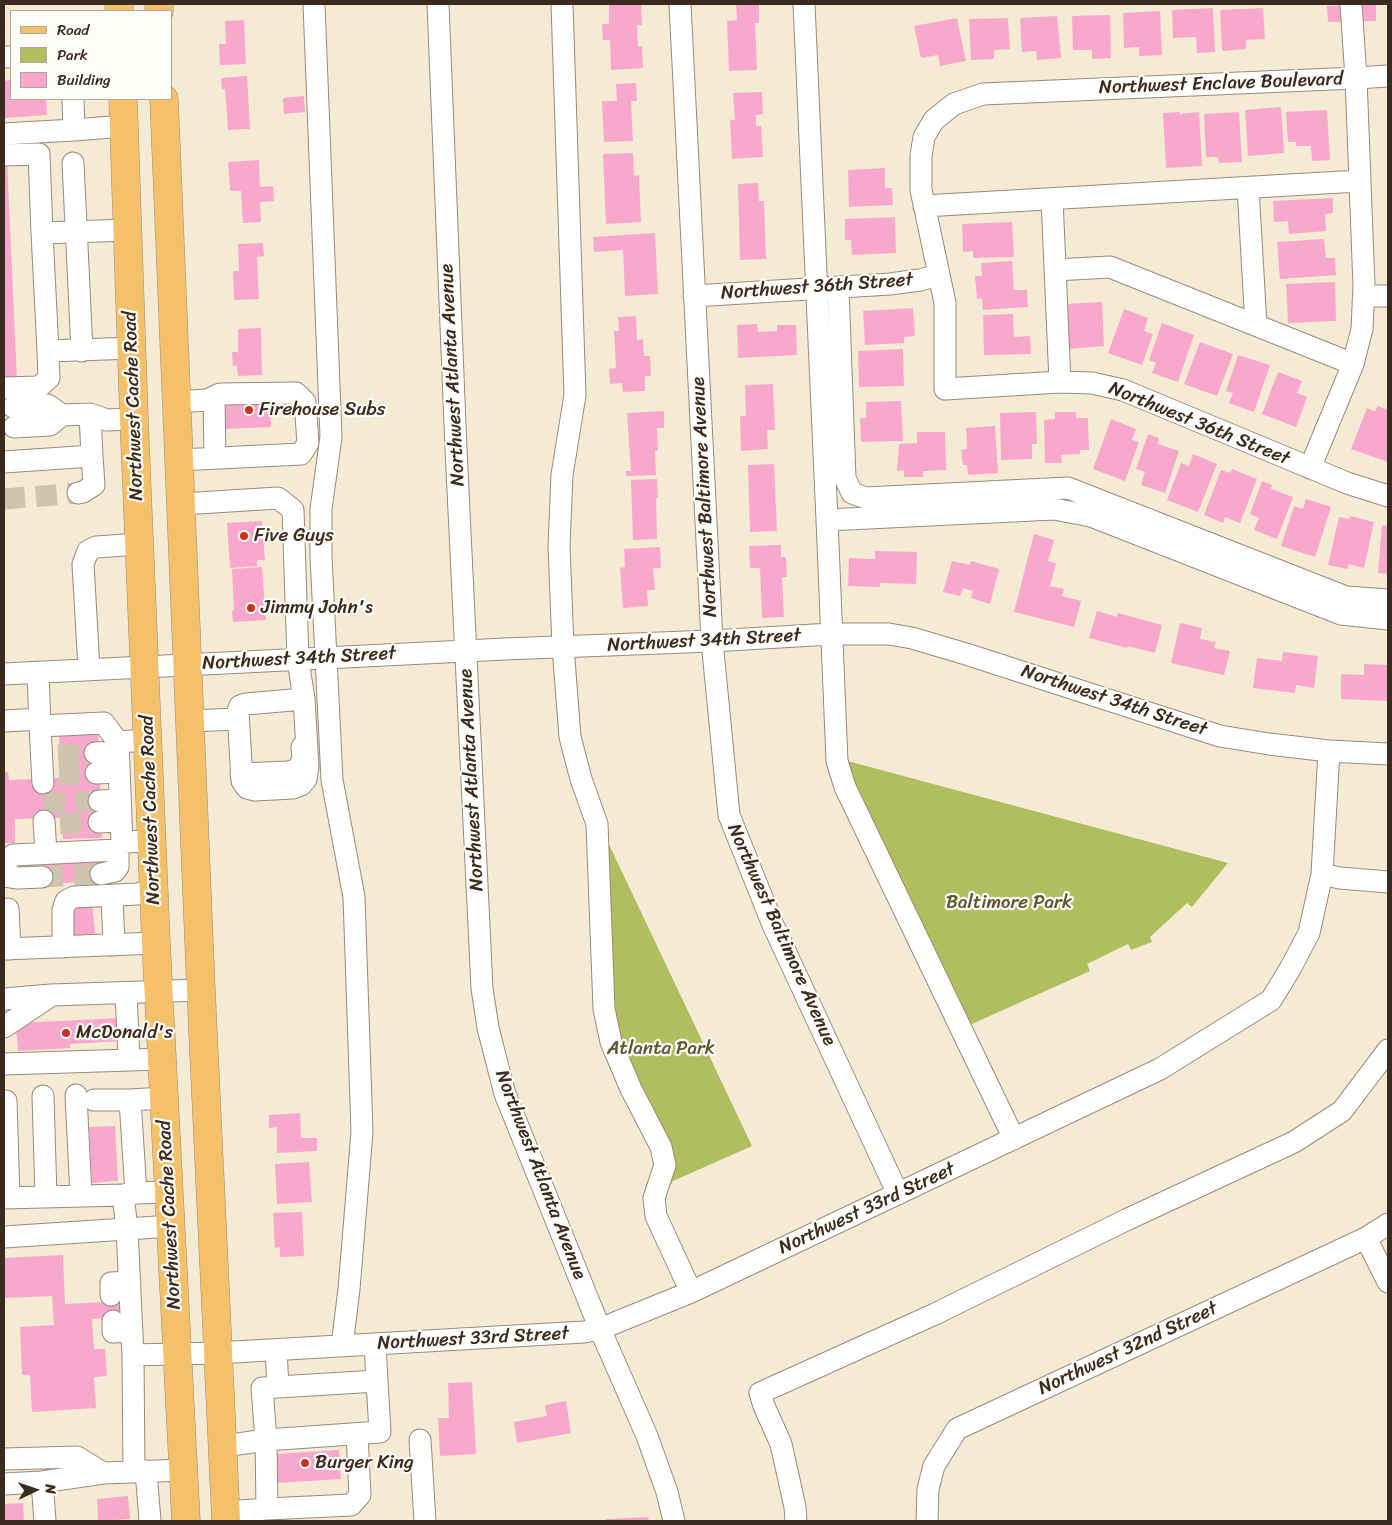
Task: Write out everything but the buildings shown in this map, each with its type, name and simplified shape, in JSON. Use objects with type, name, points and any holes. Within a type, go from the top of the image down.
[{"type":"main road","name":"Northwest Cache Road","points":[[123,100],[134,419],[156,943],[184,1470],[183,1521]]},
{"type":"main road","points":[[164,100],[201,990],[226,1517]]},
{"type":"street","points":[[314,4],[331,437],[321,509],[320,556],[332,780],[354,897],[362,1132],[349,1289],[342,1346]]},
{"type":"street","name":"Northwest Atlanta Avenue","points":[[438,4],[482,988],[488,1028],[505,1094],[600,1329],[647,1436],[667,1492],[674,1521]]},
{"type":"street","points":[[562,4],[575,396],[562,475],[559,546],[563,647],[570,737],[581,779],[597,824],[604,1010],[611,1042],[631,1089],[661,1147],[665,1165],[654,1198],[656,1216],[691,1292]]},
{"type":"street","name":"Northwest Baltimore Avenue","points":[[680,4],[712,641],[729,815],[773,925],[898,1194]]},
{"type":"street","points":[[804,4],[837,761],[845,787],[1014,1139]]},
{"type":"street","points":[[1351,4],[1356,78],[1388,76]]},
{"type":"street","name":"Northwest Enclave Boulevard","points":[[924,206],[921,190],[921,156],[924,137],[934,120],[954,104],[983,94],[1356,78],[1364,296],[1362,329],[1353,364],[1310,468]]},
{"type":"street","points":[[73,100],[74,130]]},
{"type":"street","points":[[4,134],[124,126]]},
{"type":"street","points":[[4,155],[39,154],[49,378],[11,410]]},
{"type":"street","points":[[73,164],[78,232],[82,351]]},
{"type":"street","points":[[939,275],[924,206],[1359,182]]},
{"type":"street","points":[[1248,188],[1256,325]]},
{"type":"street","points":[[1052,199],[1060,382]]},
{"type":"street","points":[[42,233],[128,230]]},
{"type":"street","points":[[1055,270],[1110,267],[1353,364]]},
{"type":"street","name":"Northwest 36th Street","points":[[694,296],[890,284],[939,275],[945,303],[945,389],[1060,382],[1092,383],[1123,390],[1347,484],[1388,496]]},
{"type":"street","points":[[838,288],[845,478],[852,493],[866,498],[1068,488],[1346,596],[1388,600]]},
{"type":"street","points":[[1364,296],[1388,296]]},
{"type":"street","points":[[48,351],[132,348]]},
{"type":"street","points":[[177,402],[207,400],[220,394],[296,393],[305,402],[308,443],[301,454],[180,460]]},
{"type":"street","points":[[214,397],[215,458]]},
{"type":"street","points":[[11,410],[48,405],[62,415],[90,414],[106,420],[134,419]]},
{"type":"street","points":[[78,493],[94,485],[90,414]]},
{"type":"street","points":[[4,462],[92,456]]},
{"type":"street","points":[[182,504],[278,498],[293,510],[298,660],[305,704],[308,767],[306,779],[301,786],[293,788],[251,789],[244,785],[241,774],[238,719],[240,706],[246,704],[305,704]]},
{"type":"street","points":[[827,520],[1054,510],[1091,516],[1341,614],[1388,619]]},
{"type":"street","points":[[89,669],[83,564],[88,551],[96,547],[139,544]]},
{"type":"street","name":"Northwest 34th Street","points":[[4,674],[831,634],[889,634],[912,638],[966,654],[1220,736],[1329,751],[1388,754]]},
{"type":"street","points":[[38,672],[40,723],[49,769]]},
{"type":"street","points":[[190,721],[238,719]]},
{"type":"street","points":[[4,721],[104,723],[118,755],[121,821],[118,867],[115,871],[100,874]]},
{"type":"street","points":[[96,763],[118,755],[148,740]]},
{"type":"street","name":"Northwest 33rd Street","points":[[134,1355],[276,1350],[584,1332],[600,1329],[691,1292],[1160,1069],[1270,1000],[1290,969],[1309,933],[1322,874],[1329,751]]},
{"type":"street","points":[[99,801],[120,800]]},
{"type":"street","points":[[99,822],[121,821]]},
{"type":"street","points":[[46,853],[50,823]]},
{"type":"street","points":[[4,865],[13,855],[120,846],[152,841]]},
{"type":"street","points":[[1322,874],[1340,878],[1388,882]]},
{"type":"street","points":[[4,876],[18,878],[42,877]]},
{"type":"street","points":[[63,947],[63,910],[66,901],[74,897],[138,894],[154,886]]},
{"type":"street","points":[[112,895],[114,945]]},
{"type":"street","points":[[8,909],[7,949],[156,943]]},
{"type":"street","points":[[4,999],[51,995],[201,990]]},
{"type":"street","points":[[126,992],[129,1060]]},
{"type":"street","points":[[4,1007],[51,995]]},
{"type":"street","points":[[4,1027],[51,995]]},
{"type":"street","points":[[796,1521],[795,1508],[781,1444],[760,1393],[935,1314],[1126,1220],[1294,1142],[1342,1111],[1388,1050]]},
{"type":"street","points":[[4,1052],[14,1057],[84,1053],[100,1061]]},
{"type":"street","points":[[4,1064],[162,1059]]},
{"type":"street","points":[[43,1096],[46,1197]]},
{"type":"street","points":[[81,1196],[85,1098],[130,1100],[164,1098]]},
{"type":"street","points":[[130,1100],[130,1194],[120,1289],[122,1326],[134,1355],[140,1472],[150,1521]]},
{"type":"street","points":[[6,1101],[6,1198],[169,1192]]},
{"type":"street","name":"Northwest 32nd Street","points":[[927,1521],[928,1489],[934,1466],[957,1429],[1366,1238],[1388,1224]]},
{"type":"street","points":[[4,1237],[172,1226]]},
{"type":"street","points":[[1366,1238],[1388,1282]]},
{"type":"street","points":[[224,1446],[266,1440],[380,1432],[375,1344]]},
{"type":"street","points":[[276,1350],[278,1387]]},
{"type":"street","points":[[267,1509],[266,1440],[262,1388],[377,1381]]},
{"type":"street","points":[[226,1517],[267,1509],[351,1505],[360,1495],[357,1434]]},
{"type":"street","points":[[420,1440],[425,1521]]},
{"type":"street","points":[[4,1459],[77,1457],[103,1473]]},
{"type":"street","points":[[4,1484],[42,1482],[103,1473],[184,1470]]},
{"type":"street","points":[[42,1482],[45,1521]]},
{"type":"green space","name":"Baltimore Park","points":[[840,759],[1228,863],[1192,907],[1187,903],[1150,937],[1152,942],[1131,950],[1128,944],[1087,964],[1090,971],[963,1028]]},
{"type":"green space","name":"Atlanta Park","points":[[604,834],[752,1146],[673,1181],[659,1204],[665,1178],[613,1042]]},
{"type":"tunnel","points":[[4,499],[78,493]]},
{"type":"tunnel","points":[[58,755],[95,753]]},
{"type":"tunnel","points":[[59,775],[96,773]]},
{"type":"tunnel","points":[[44,803],[99,801]]},
{"type":"tunnel","points":[[60,824],[99,822]]},
{"type":"tunnel","points":[[42,877],[101,874]]},
{"type":"place","name":"Firehouse Subs","points":[[249,410]]},
{"type":"place","name":"Five Guys","points":[[244,536]]},
{"type":"place","name":"Jimmy John's","points":[[251,608]]},
{"type":"place","name":"McDonald's","points":[[66,1033]]},
{"type":"place","name":"Burger King","points":[[305,1463]]}]
